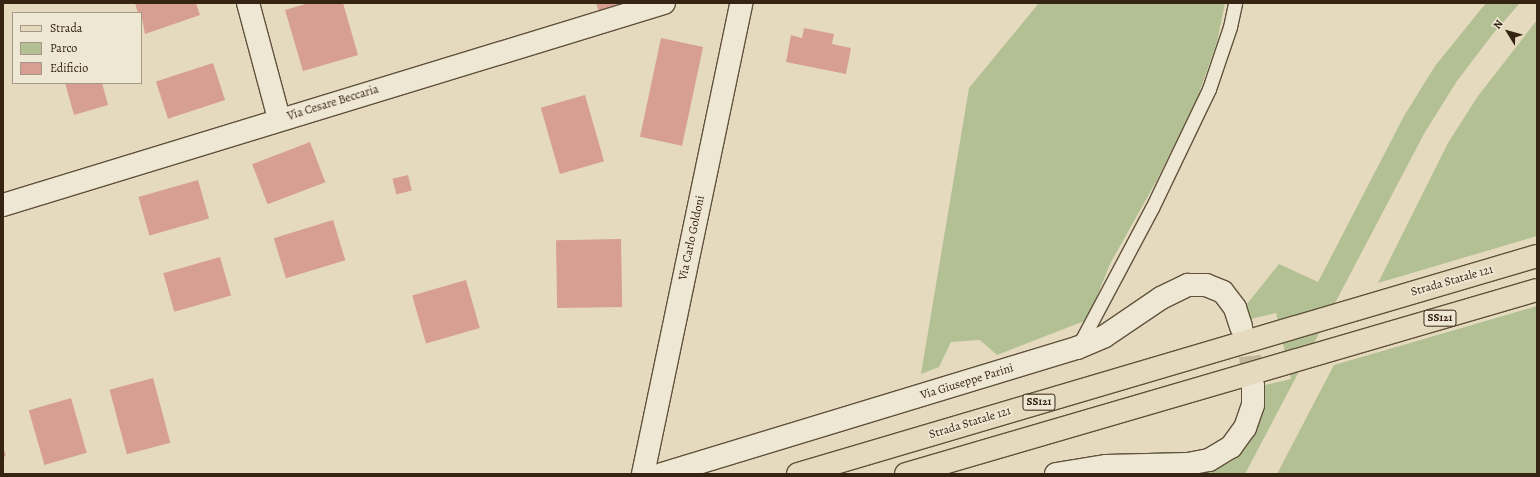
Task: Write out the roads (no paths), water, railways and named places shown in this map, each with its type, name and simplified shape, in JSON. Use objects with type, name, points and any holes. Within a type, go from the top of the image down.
[{"type":"main road","name":"Strada Statale 121","points":[[798,474],[1281,330],[1537,256]]},
{"type":"main road","name":"SS121","points":[[906,474],[1537,290]]},
{"type":"street","points":[[248,3],[279,119]]},
{"type":"street","name":"Via Cesare Beccaria","points":[[3,205],[279,119],[664,3]]},
{"type":"street","name":"Via Carlo Goldoni","points":[[644,474],[740,3]]},
{"type":"street","name":"Via Giuseppe Parini","points":[[662,474],[1077,348],[1105,336],[1161,298],[1188,285],[1206,285],[1223,292],[1235,308],[1241,327]]},
{"type":"street","points":[[1056,474],[1106,466],[1188,464],[1209,460],[1231,446],[1245,428],[1253,405],[1254,385]]},
{"type":"lane","points":[[1077,348],[1152,208],[1209,89],[1230,27],[1234,3]]},
{"type":"tunnel","points":[[1241,327],[1250,356],[1253,385]]}]
